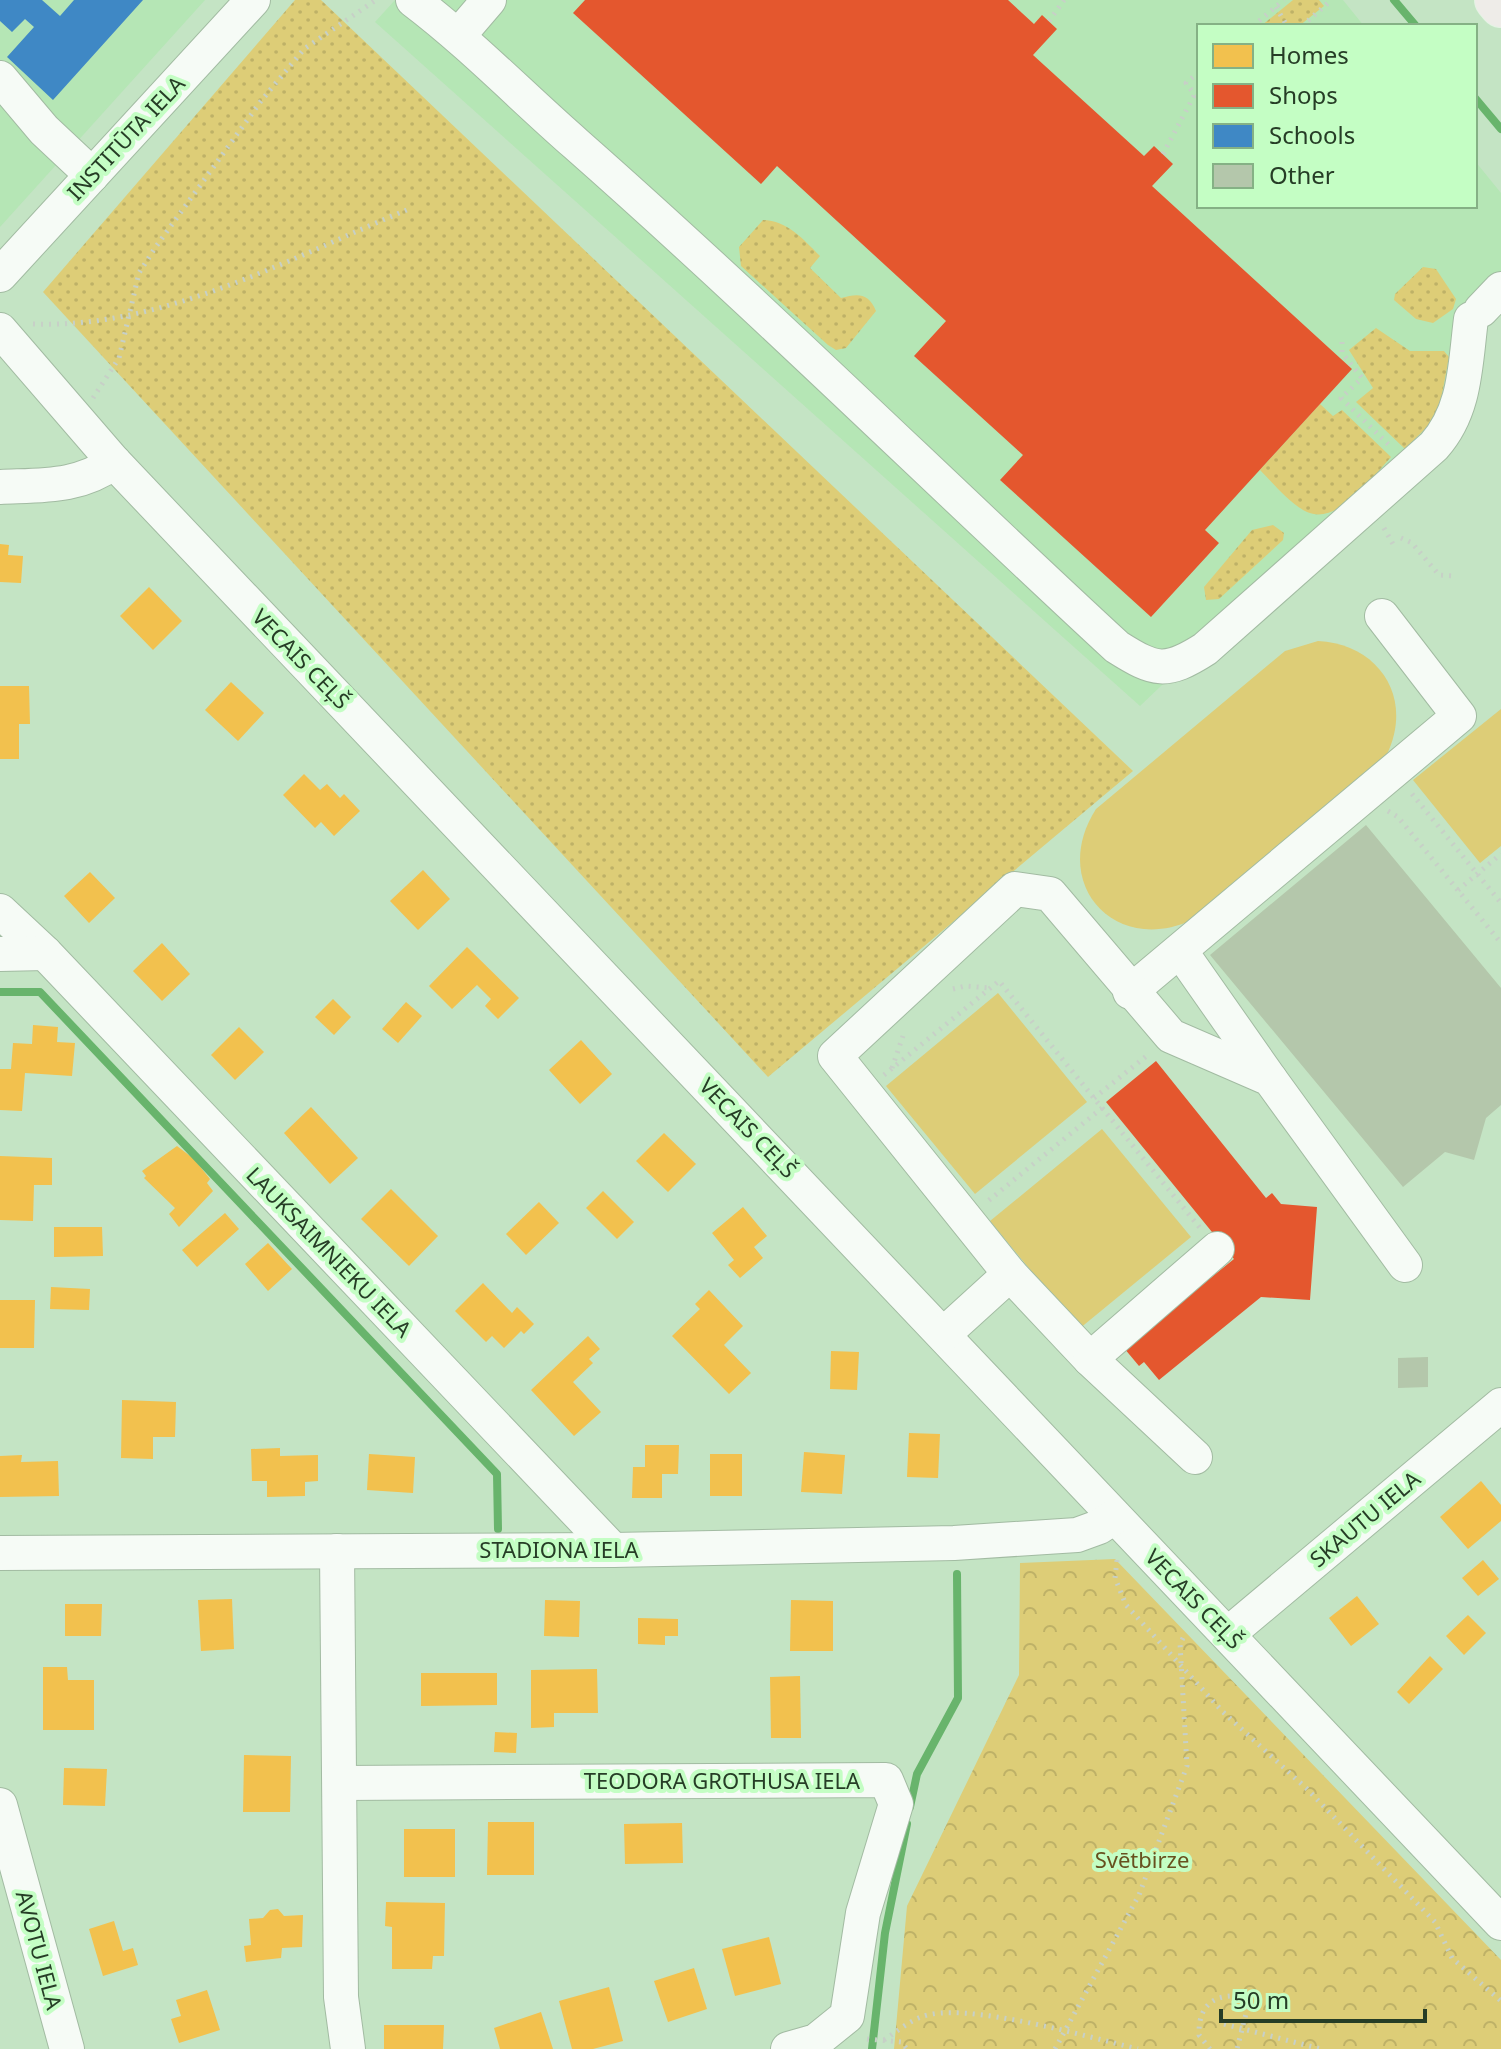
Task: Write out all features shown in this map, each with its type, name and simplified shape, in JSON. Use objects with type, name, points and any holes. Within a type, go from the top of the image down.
[{"type":"main road","points":[[1496,0],[1501,6]]},
{"type":"street","name":"INSTITŪTA IELA","points":[[0,275],[253,0]]},
{"type":"street","points":[[413,0],[459,35],[525,100],[684,239],[1117,647],[1147,666],[1166,668],[1183,663],[1205,649],[1434,446],[1455,417],[1484,306]]},
{"type":"street","points":[[459,35],[489,0]]},
{"type":"street","points":[[0,78],[44,130],[92,175]]},
{"type":"street","name":"VECAIS CEĻŠ","points":[[13,327],[78,418],[114,462],[1501,1923]]},
{"type":"street","points":[[0,487],[75,483],[98,474],[114,462]]},
{"type":"street","points":[[1130,992],[1459,716],[1382,616]]},
{"type":"street","points":[[1195,1457],[1090,1359],[1010,1274],[835,1056],[1015,889],[1050,894],[1130,992],[1171,1036],[1270,1079]]},
{"type":"street","name":"LAUKSAIMNIEKU IELA","points":[[0,911],[45,953],[613,1550]]},
{"type":"street","points":[[1181,952],[1405,1265]]},
{"type":"street","points":[[0,954],[45,953]]},
{"type":"street","points":[[1090,1359],[1217,1249]]},
{"type":"street","points":[[944,1334],[1010,1274]]},
{"type":"street","name":"SKAUTU IELA","points":[[1228,1634],[1501,1405]]},
{"type":"street","name":"STADIONA IELA","points":[[0,1553],[613,1550],[1015,1539],[1077,1535],[1118,1520]]},
{"type":"street","points":[[337,1551],[341,1997],[348,2049]]},
{"type":"street","name":"TEODORA GROTHUSA IELA","points":[[341,1783],[886,1780],[896,1804],[863,1913],[847,2016],[816,2041],[788,2049]]},
{"type":"street","name":"AVOTU IELA","points":[[0,1805],[67,2049]]},
{"type":"path","points":[[78,418],[119,358],[126,316],[139,273],[261,101],[304,49],[376,0]]},
{"type":"path","points":[[1049,21],[1064,0]]},
{"type":"path","points":[[1255,24],[1284,0]]},
{"type":"path","points":[[1304,24],[1328,3],[1326,0]]},
{"type":"path","points":[[1276,7],[1286,24]]},
{"type":"path","points":[[1163,154],[1197,97],[1186,83],[1197,74]]},
{"type":"path","points":[[13,327],[126,316],[176,305],[409,209]]},
{"type":"path","points":[[1342,342],[1342,353],[1362,378],[1341,398],[1411,467]]},
{"type":"path","points":[[1401,538],[1412,543],[1439,575],[1455,576]]},
{"type":"path","points":[[1394,771],[1501,903]]},
{"type":"path","points":[[1346,811],[1356,825],[1373,813],[1387,811],[1398,817],[1501,943]]},
{"type":"path","points":[[1458,890],[1501,854]]},
{"type":"path","points":[[863,1092],[999,981],[1217,1249]]},
{"type":"path","points":[[948,991],[965,986],[991,988]]},
{"type":"path","points":[[892,1069],[904,1034],[911,1025]]},
{"type":"path","points":[[1094,1098],[1171,1036]]},
{"type":"path","points":[[966,1219],[1102,1108]]},
{"type":"path","points":[[1118,1520],[1115,1578],[1126,1605],[1181,1661],[1223,1712],[1306,1788],[1435,1922],[1452,1958],[1501,2001]]},
{"type":"path","points":[[1055,2049],[1096,1979],[1139,1895],[1187,1766],[1181,1661]]},
{"type":"path","points":[[1210,2049],[1199,2035],[1199,2021],[1202,2010],[1211,2000],[1222,1995],[1250,1998],[1237,2049]]},
{"type":"path","points":[[884,2040],[923,2016],[970,2014],[1065,2030],[1136,2049]]},
{"type":"path","points":[[1224,2024],[1321,2049]]},
{"type":"path","points":[[862,2038],[901,2042],[907,2049]]},
{"type":"shaded area","points":[[0,0],[205,0],[0,227]]},
{"type":"shaded area","points":[[395,0],[1343,0],[1362,24],[1197,24],[1197,208],[1477,208],[1477,163],[1501,193],[1501,289],[1481,310],[1461,400],[1140,706],[375,22]]},
{"type":"green space","points":[[295,0],[321,0],[1133,771],[768,1077],[43,292]]},
{"type":"green space","points":[[1293,0],[1319,0],[1324,6],[1302,24],[1263,24]]},
{"type":"green space","points":[[763,220],[787,227],[820,256],[810,268],[841,298],[862,296],[873,305],[876,311],[846,348],[836,350],[828,345],[741,266],[739,247]]},
{"type":"green space","points":[[1423,267],[1436,269],[1456,299],[1453,309],[1433,323],[1416,319],[1394,300],[1395,294]]},
{"type":"green space","points":[[1376,328],[1410,351],[1444,351],[1449,357],[1438,416],[1405,449],[1356,402],[1373,388],[1349,350]]},
{"type":"green space","points":[[1320,404],[1333,416],[1342,410],[1391,457],[1354,497],[1331,512],[1319,514],[1307,512],[1294,504],[1260,470]]},
{"type":"green space","points":[[1273,525],[1284,533],[1283,540],[1219,599],[1206,600],[1204,587],[1252,530]]},
{"type":"green space","points":[[1318,641],[1340,644],[1358,652],[1374,663],[1386,678],[1396,713],[1387,754],[1192,920],[1163,929],[1137,928],[1115,920],[1097,905],[1085,886],[1080,862],[1083,836],[1096,809],[1285,651]]},
{"type":"green space","points":[[1501,709],[1501,846],[1480,863],[1413,780]]},
{"type":"green space","points":[[998,993],[1087,1102],[975,1194],[886,1086]]},
{"type":"green space","points":[[1102,1129],[1191,1237],[1079,1329],[990,1221]]},
{"type":"green space","name":"Svētbirze","points":[[1115,1559],[1501,1960],[1501,2049],[894,2049],[907,1906],[1019,1675],[1020,1563]]},
{"type":"building: Homes","points":[[0,544],[9,545],[8,555],[23,556],[21,583],[0,582]]},
{"type":"building: Homes","points":[[149,587],[182,621],[153,650],[120,616]]},
{"type":"building: Homes","points":[[231,682],[264,713],[238,741],[205,710]]},
{"type":"building: Homes","points":[[0,686],[29,686],[30,724],[19,724],[19,759],[0,759]]},
{"type":"building: Homes","points":[[304,774],[320,790],[327,784],[340,798],[344,794],[360,811],[334,836],[321,822],[315,828],[283,795]]},
{"type":"building: Homes","points":[[423,870],[450,899],[418,930],[390,901]]},
{"type":"building: Homes","points":[[90,872],[115,898],[89,923],[64,896]]},
{"type":"building: Homes","points":[[162,943],[190,974],[162,1001],[133,971]]},
{"type":"building: Homes","points":[[467,947],[519,998],[498,1019],[485,1006],[491,999],[477,985],[452,1009],[429,986]]},
{"type":"building: Homes","points":[[333,999],[351,1017],[334,1035],[315,1017]]},
{"type":"building: Homes","points":[[406,1002],[422,1016],[398,1043],[382,1029]]},
{"type":"building: Homes","points":[[33,1025],[58,1027],[57,1042],[75,1043],[72,1076],[25,1073],[22,1111],[0,1110],[0,1069],[11,1069],[13,1043],[32,1044]]},
{"type":"building: Homes","points":[[239,1027],[264,1052],[235,1080],[211,1055]]},
{"type":"building: Homes","points":[[581,1040],[612,1074],[580,1104],[549,1070]]},
{"type":"building: Homes","points":[[311,1107],[358,1158],[330,1184],[284,1133]]},
{"type":"building: Homes","points":[[664,1133],[696,1164],[668,1192],[636,1161]]},
{"type":"building: Homes","points":[[177,1146],[194,1159],[210,1179],[207,1183],[213,1191],[179,1227],[169,1214],[175,1208],[144,1178],[146,1176],[142,1171]]},
{"type":"building: Homes","points":[[0,1156],[52,1158],[52,1185],[34,1185],[33,1221],[0,1220]]},
{"type":"building: Homes","points":[[391,1189],[438,1236],[409,1266],[361,1219]]},
{"type":"building: Homes","points":[[603,1191],[634,1222],[617,1239],[586,1208]]},
{"type":"building: Homes","points":[[539,1202],[559,1223],[526,1255],[506,1234]]},
{"type":"building: Homes","points":[[743,1207],[767,1236],[754,1247],[763,1258],[740,1278],[728,1265],[734,1260],[712,1233]]},
{"type":"building: Homes","points":[[225,1213],[239,1229],[197,1267],[182,1250]]},
{"type":"building: Homes","points":[[54,1227],[102,1227],[103,1256],[54,1257]]},
{"type":"building: Homes","points":[[268,1243],[292,1269],[268,1291],[245,1264]]},
{"type":"building: Homes","points":[[483,1283],[512,1313],[517,1307],[534,1324],[524,1334],[521,1331],[504,1348],[492,1336],[486,1342],[455,1311]]},
{"type":"building: Homes","points":[[51,1287],[90,1289],[89,1310],[50,1309]]},
{"type":"building: Homes","points":[[709,1290],[743,1326],[724,1345],[751,1373],[729,1394],[672,1336],[700,1309],[695,1304]]},
{"type":"building: Homes","points":[[0,1300],[35,1300],[34,1348],[0,1348]]},
{"type":"building: Homes","points":[[588,1336],[600,1349],[589,1359],[593,1363],[573,1382],[601,1412],[574,1436],[531,1390]]},
{"type":"building: Homes","points":[[831,1351],[859,1352],[857,1390],[830,1389]]},
{"type":"building: Homes","points":[[122,1400],[176,1402],[175,1437],[153,1437],[153,1459],[121,1458]]},
{"type":"building: Homes","points":[[909,1433],[940,1434],[938,1478],[907,1477]]},
{"type":"building: Homes","points":[[645,1445],[679,1445],[678,1474],[662,1474],[662,1498],[632,1498],[633,1467],[645,1467]]},
{"type":"building: Homes","points":[[280,1448],[280,1456],[318,1455],[318,1481],[305,1482],[305,1496],[267,1497],[267,1481],[252,1481],[251,1449]]},
{"type":"building: Homes","points":[[804,1452],[845,1455],[842,1494],[801,1492]]},
{"type":"building: Homes","points":[[369,1454],[415,1457],[413,1493],[367,1490]]},
{"type":"building: Homes","points":[[710,1454],[742,1454],[742,1496],[710,1496]]},
{"type":"building: Homes","points":[[22,1455],[21,1462],[58,1461],[59,1496],[0,1497],[0,1456]]},
{"type":"building: Homes","points":[[1481,1481],[1501,1505],[1501,1521],[1468,1549],[1440,1517]]},
{"type":"building: Homes","points":[[1483,1560],[1499,1579],[1478,1596],[1462,1578]]},
{"type":"building: Homes","points":[[1357,1596],[1379,1624],[1351,1646],[1329,1618]]},
{"type":"building: Homes","points":[[232,1599],[234,1649],[201,1651],[198,1600]]},
{"type":"building: Homes","points":[[545,1600],[580,1601],[579,1637],[544,1636]]},
{"type":"building: Homes","points":[[791,1600],[833,1601],[833,1651],[790,1651]]},
{"type":"building: Homes","points":[[65,1604],[102,1604],[101,1636],[65,1636]]},
{"type":"building: Homes","points":[[1468,1615],[1486,1633],[1464,1655],[1446,1636]]},
{"type":"building: Homes","points":[[638,1618],[678,1619],[678,1636],[665,1636],[665,1645],[638,1644]]},
{"type":"building: Homes","points":[[1430,1656],[1443,1669],[1409,1704],[1397,1692]]},
{"type":"building: Homes","points":[[43,1667],[67,1667],[68,1680],[94,1680],[94,1730],[43,1730]]},
{"type":"building: Homes","points":[[597,1669],[598,1713],[554,1713],[554,1727],[531,1728],[531,1670]]},
{"type":"building: Homes","points":[[421,1673],[497,1673],[497,1705],[421,1706]]},
{"type":"building: Homes","points":[[800,1676],[801,1738],[771,1738],[770,1677]]},
{"type":"building: Homes","points":[[495,1732],[517,1733],[516,1753],[494,1752]]},
{"type":"building: Homes","points":[[244,1755],[291,1756],[290,1812],[243,1812]]},
{"type":"building: Homes","points":[[64,1768],[107,1769],[105,1806],[63,1805]]},
{"type":"building: Homes","points":[[488,1822],[534,1822],[534,1875],[487,1875]]},
{"type":"building: Homes","points":[[682,1823],[683,1863],[625,1864],[624,1824]]},
{"type":"building: Homes","points":[[404,1829],[455,1829],[455,1877],[404,1877]]},
{"type":"building: Homes","points":[[386,1902],[445,1903],[444,1956],[433,1956],[432,1969],[392,1969],[392,1927],[385,1926]]},
{"type":"building: Homes","points":[[278,1909],[284,1916],[303,1915],[302,1947],[282,1948],[281,1958],[246,1962],[244,1946],[251,1945],[249,1919],[263,1918],[270,1910]]},
{"type":"building: Homes","points":[[114,1921],[123,1951],[133,1948],[138,1965],[103,1976],[89,1929]]},
{"type":"building: Homes","points":[[769,1937],[781,1984],[735,1996],[722,1949]]},
{"type":"building: Homes","points":[[694,1968],[707,2009],[668,2022],[654,1981]]},
{"type":"building: Homes","points":[[609,1987],[623,2041],[593,2049],[572,2049],[559,2001]]},
{"type":"building: Homes","points":[[207,1990],[220,2030],[179,2043],[171,2019],[181,2016],[176,2000]]},
{"type":"building: Homes","points":[[541,2012],[553,2049],[500,2049],[494,2028]]},
{"type":"building: Homes","points":[[384,2025],[444,2025],[443,2049],[384,2049]]},
{"type":"building: Shops","points":[[585,0],[1008,0],[1034,24],[1042,15],[1057,29],[1033,55],[1144,156],[1154,146],[1173,164],[1152,186],[1352,369],[1205,530],[1219,543],[1151,617],[1000,480],[1023,455],[914,356],[946,321],[777,166],[761,184],[573,13]]},
{"type":"building: Shops","points":[[1156,1061],[1266,1198],[1272,1193],[1281,1204],[1317,1207],[1310,1300],[1261,1297],[1159,1380],[1144,1362],[1139,1366],[1124,1348],[1234,1259],[1106,1102]]},
{"type":"building: Schools","points":[[0,0],[42,0],[60,16],[74,0],[143,0],[53,100],[7,57],[34,27],[25,19],[12,32],[0,21]]},
{"type":"building: Other","points":[[1366,825],[1501,988],[1501,1105],[1486,1118],[1474,1160],[1445,1152],[1403,1187],[1210,955]]},
{"type":"building: Other","points":[[1428,1357],[1428,1387],[1398,1388],[1398,1358]]},
{"type":"waterway","points":[[1394,0],[1414,24]]},
{"type":"waterway","points":[[1477,100],[1501,129]]},
{"type":"waterway","points":[[0,992],[40,992],[497,1474],[498,1529]]},
{"type":"waterway","points":[[910,1807],[917,1774],[958,1698],[957,1574]]},
{"type":"waterway","points":[[872,2049],[885,1933],[907,1824]]}]
